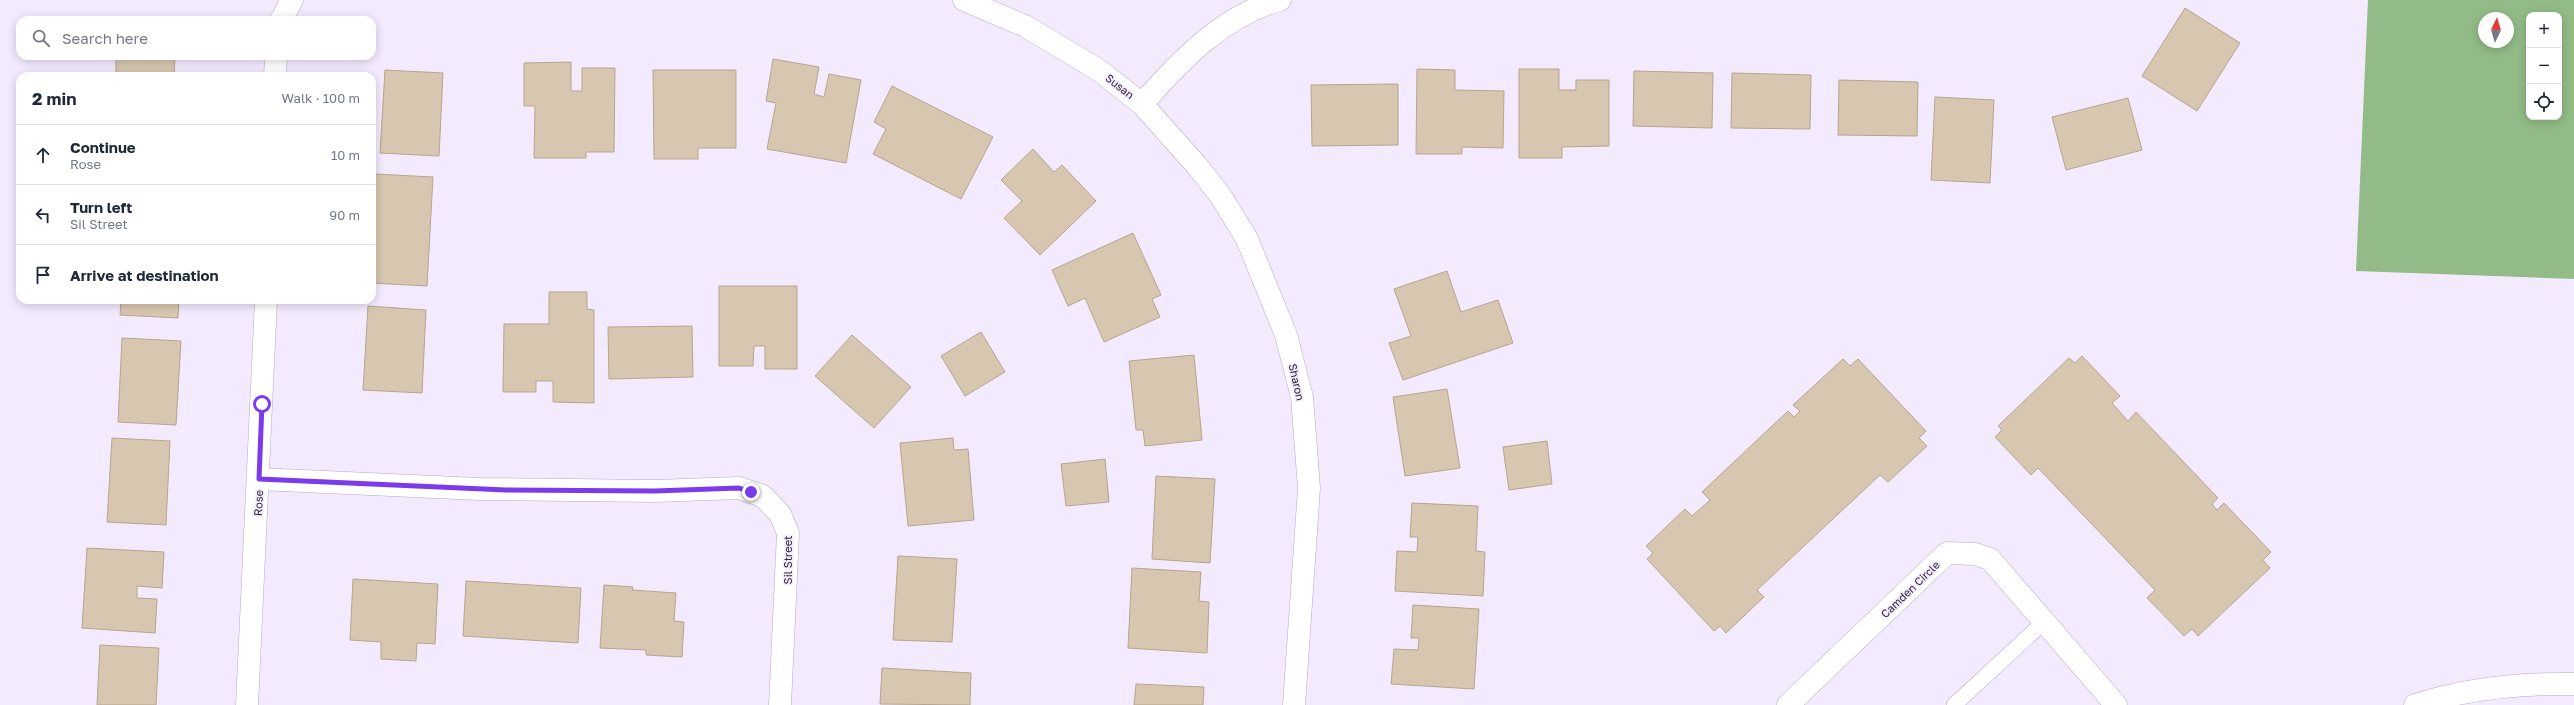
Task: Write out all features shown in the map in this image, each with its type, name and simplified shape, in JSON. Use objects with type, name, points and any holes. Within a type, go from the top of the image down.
[{"type":"street","points":[[283,16],[292,0]]},
{"type":"street","name":"Susan","points":[[964,0],[1025,26],[1097,69],[1142,104],[1172,70],[1216,32],[1245,15],[1280,0]]},
{"type":"street","points":[[275,72],[276,60]]},
{"type":"street","name":"Sharon","points":[[1142,104],[1198,167],[1220,195],[1247,239],[1286,335],[1303,405],[1309,488],[1294,705]]},
{"type":"street","name":"Rose","points":[[247,705],[259,479],[266,304]]},
{"type":"street","name":"Sil Street","points":[[259,479],[501,490],[655,491],[739,488],[763,496],[780,514],[788,533],[780,705]]},
{"type":"street","name":"Camden Circle","points":[[1788,705],[1947,553],[1975,554],[1990,559],[2116,705]]},
{"type":"street","points":[[2415,705],[2486,689],[2550,684],[2574,684]]},
{"type":"lane","points":[[1954,705],[2044,622]]},
{"type":"green space","points":[[2368,0],[2574,0],[2574,279],[2356,271]]},
{"type":"building","points":[[2185,8],[2240,43],[2197,111],[2142,76]]},
{"type":"building","points":[[773,59],[819,67],[814,94],[824,97],[829,74],[861,80],[846,163],[767,149],[776,103],[766,101]]},
{"type":"building","points":[[116,60],[175,60],[174,72],[116,72]]},
{"type":"building","points":[[571,62],[571,91],[582,91],[582,68],[615,68],[614,152],[586,152],[586,158],[534,158],[535,106],[524,106],[524,63]]},
{"type":"building","points":[[1417,69],[1455,70],[1455,90],[1504,91],[1503,148],[1462,147],[1462,154],[1416,154]]},
{"type":"building","points":[[1519,69],[1559,69],[1559,90],[1576,90],[1576,80],[1609,80],[1609,146],[1562,147],[1562,158],[1519,158]]},
{"type":"building","points":[[385,70],[443,73],[439,156],[380,153]]},
{"type":"building","points":[[653,70],[736,70],[736,148],[698,148],[698,159],[654,159]]},
{"type":"building","points":[[1634,71],[1713,73],[1712,128],[1633,126]]},
{"type":"building","points":[[1732,73],[1811,75],[1810,129],[1731,128]]},
{"type":"building","points":[[1839,80],[1918,82],[1917,136],[1838,135]]},
{"type":"building","points":[[1398,84],[1398,145],[1312,146],[1311,85]]},
{"type":"building","points":[[892,86],[993,137],[961,199],[873,154],[886,129],[874,122]]},
{"type":"building","points":[[1935,97],[1994,100],[1990,183],[1931,180]]},
{"type":"building","points":[[2128,98],[2142,150],[2066,170],[2052,117]]},
{"type":"building","points":[[1033,149],[1054,172],[1062,165],[1096,201],[1040,255],[1004,218],[1022,201],[1001,180]]},
{"type":"building","points":[[376,174],[433,177],[427,286],[376,283]]},
{"type":"building","points":[[1133,233],[1161,295],[1152,299],[1160,317],[1104,342],[1085,298],[1068,306],[1052,270]]},
{"type":"building","points":[[1447,271],[1461,312],[1498,300],[1513,343],[1403,380],[1389,343],[1411,336],[1394,289]]},
{"type":"building","points":[[719,286],[797,286],[797,369],[765,369],[765,346],[754,346],[753,366],[719,366]]},
{"type":"building","points":[[549,292],[587,292],[587,309],[594,310],[594,403],[553,402],[553,381],[536,381],[536,392],[503,392],[504,324],[549,324]]},
{"type":"building","points":[[121,304],[179,304],[178,318],[120,315]]},
{"type":"building","points":[[368,306],[426,310],[422,393],[363,390]]},
{"type":"building","points":[[692,326],[693,377],[609,379],[608,327]]},
{"type":"building","points":[[981,332],[1005,372],[965,396],[941,356]]},
{"type":"building","points":[[852,335],[911,387],[874,428],[815,376]]},
{"type":"building","points":[[122,338],[181,341],[176,425],[118,422]]},
{"type":"building","points":[[1194,355],[1202,440],[1145,446],[1143,430],[1136,430],[1129,361]]},
{"type":"building","points":[[2082,356],[2120,396],[2112,403],[2128,421],[2136,412],[2218,498],[2212,504],[2217,510],[2224,503],[2271,552],[2263,560],[2270,568],[2198,636],[2192,629],[2184,636],[2147,598],[2155,590],[2038,468],[2031,475],[1995,437],[2002,430],[1998,426],[2069,358],[2075,363]]},
{"type":"building","points":[[1843,359],[1850,366],[1858,359],[1926,431],[1919,438],[1927,446],[1888,482],[1880,475],[1757,590],[1764,597],[1726,633],[1720,626],[1714,631],[1647,559],[1653,553],[1646,546],[1685,509],[1692,516],[1710,500],[1702,492],[1788,411],[1794,417],[1800,411],[1793,405]]},
{"type":"building","points":[[1447,389],[1460,468],[1405,476],[1393,397]]},
{"type":"building","points":[[112,438],[170,441],[166,525],[107,522]]},
{"type":"building","points":[[953,438],[954,450],[968,449],[974,520],[908,526],[900,443]]},
{"type":"building","points":[[1547,441],[1552,484],[1509,490],[1503,447]]},
{"type":"building","points":[[1105,459],[1109,502],[1066,506],[1061,464]]},
{"type":"building","points":[[1156,476],[1215,479],[1210,563],[1152,559]]},
{"type":"building","points":[[1412,503],[1478,506],[1476,551],[1485,552],[1483,596],[1395,591],[1397,551],[1417,552],[1418,537],[1410,537]]},
{"type":"building","points":[[87,548],[164,552],[162,588],[137,586],[137,598],[157,599],[155,633],[82,628]]},
{"type":"building","points":[[898,556],[957,559],[952,642],[893,640]]},
{"type":"building","points":[[1132,568],[1201,572],[1199,601],[1209,602],[1207,653],[1128,648]]},
{"type":"building","points":[[353,579],[438,584],[435,644],[417,643],[416,661],[381,659],[381,642],[350,640]]},
{"type":"building","points":[[466,581],[581,588],[578,643],[463,636]]},
{"type":"building","points":[[604,585],[633,587],[632,590],[676,593],[674,621],[684,622],[682,657],[646,655],[646,650],[600,648]]},
{"type":"building","points":[[1413,605],[1479,609],[1474,689],[1391,684],[1394,649],[1418,650],[1419,638],[1411,638]]},
{"type":"building","points":[[100,645],[159,648],[156,705],[97,705]]},
{"type":"building","points":[[882,668],[971,673],[970,705],[880,704]]},
{"type":"building","points":[[1136,684],[1204,687],[1203,705],[1134,705]]},
{"type":"route","points":[[262,404],[259,479],[479,489],[655,491],[739,488],[751,492]]}]
